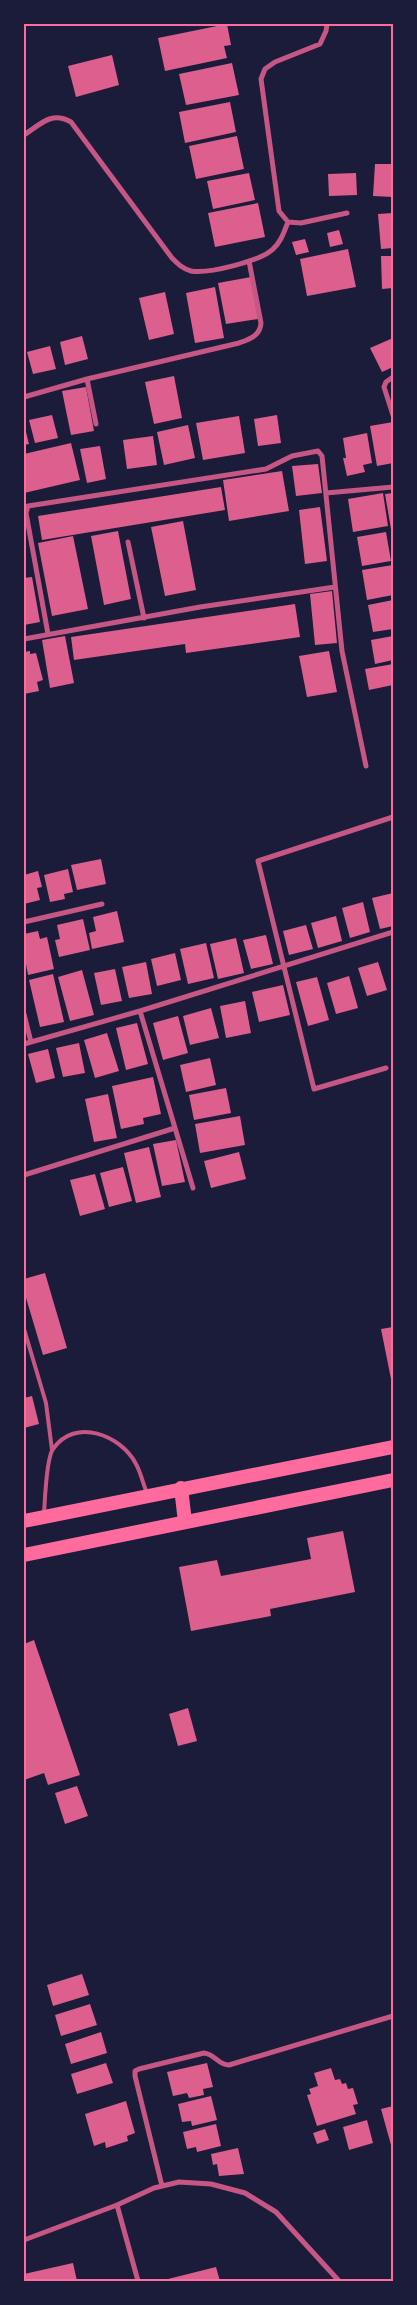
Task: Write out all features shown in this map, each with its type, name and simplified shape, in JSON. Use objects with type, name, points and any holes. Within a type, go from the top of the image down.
[{"type":"highway","points":[[24,1521],[393,1447]]},
{"type":"highway","points":[[24,1555],[393,1480]]},
{"type":"highway","points":[[181,1488],[185,1522]]},
{"type":"street","points":[[327,24],[320,44],[275,62],[265,69],[262,79],[279,211],[288,222],[301,223],[347,213]]},
{"type":"street","points":[[24,135],[52,117],[62,117],[71,122],[180,266],[192,271],[215,269],[249,261],[272,250],[283,236],[288,222]]},
{"type":"street","points":[[24,397],[87,379],[239,343],[255,336],[262,323],[249,261]]},
{"type":"street","points":[[393,377],[386,382],[384,387],[393,415]]},
{"type":"street","points":[[87,379],[96,424]]},
{"type":"street","points":[[48,634],[26,513],[26,509],[32,504],[108,495],[266,470],[292,456],[318,451],[322,456],[342,651],[366,766]]},
{"type":"street","points":[[326,493],[393,486]]},
{"type":"street","points":[[128,542],[144,618]]},
{"type":"street","points":[[24,639],[200,607],[335,587]]},
{"type":"street","points":[[386,1068],[314,1089],[258,861],[393,817]]},
{"type":"street","points":[[24,922],[102,904]]},
{"type":"street","points":[[24,1044],[140,1011],[393,932]]},
{"type":"street","points":[[140,1011],[193,1188]]},
{"type":"street","points":[[24,1014],[31,1042]]},
{"type":"street","points":[[24,1175],[175,1128]]},
{"type":"street","points":[[162,2186],[135,2071],[141,2067],[204,2052],[212,2055],[222,2064],[229,2065],[393,2016]]},
{"type":"street","points":[[24,2240],[162,2186],[179,2182],[211,2184],[245,2193],[276,2212],[339,2281]]},
{"type":"street","points":[[117,2205],[138,2281]]},
{"type":"lane","points":[[24,1330],[46,1403],[52,1450],[47,1476],[44,1516]]},
{"type":"lane","points":[[52,1450],[71,1434],[97,1433],[112,1440],[128,1453],[136,1464],[147,1495]]},
{"type":"building","points":[[227,24],[231,45],[224,46],[227,58],[165,71],[158,38]]},
{"type":"building","points":[[112,55],[119,85],[76,97],[68,66]]},
{"type":"building","points":[[232,63],[239,95],[186,105],[179,74]]},
{"type":"building","points":[[230,102],[236,132],[185,143],[179,112]]},
{"type":"building","points":[[237,136],[244,169],[196,179],[189,146]]},
{"type":"building","points":[[375,164],[393,164],[393,197],[373,196]]},
{"type":"building","points":[[249,173],[255,200],[213,209],[207,181]]},
{"type":"building","points":[[356,173],[357,195],[329,196],[328,174]]},
{"type":"building","points":[[258,203],[265,237],[215,247],[208,213]]},
{"type":"building","points":[[393,213],[393,248],[381,249],[378,214]]},
{"type":"building","points":[[339,230],[343,244],[330,247],[327,233]]},
{"type":"building","points":[[305,239],[309,252],[296,255],[292,242]]},
{"type":"building","points":[[348,249],[356,287],[307,296],[300,259]]},
{"type":"building","points":[[381,256],[393,256],[393,288],[382,289]]},
{"type":"building","points":[[251,277],[258,319],[226,324],[218,283]]},
{"type":"building","points":[[215,287],[224,338],[195,343],[186,293]]},
{"type":"building","points":[[165,292],[174,334],[149,340],[139,298]]},
{"type":"building","points":[[82,336],[88,359],[65,365],[60,342]]},
{"type":"building","points":[[393,338],[393,367],[382,372],[370,348]]},
{"type":"building","points":[[50,346],[56,369],[33,374],[27,352]]},
{"type":"building","points":[[174,376],[182,418],[154,424],[145,382]]},
{"type":"building","points":[[86,387],[94,431],[71,435],[62,391]]},
{"type":"building","points":[[52,415],[58,438],[35,443],[29,420]]},
{"type":"building","points":[[277,415],[281,443],[258,446],[254,419]]},
{"type":"building","points":[[239,416],[245,453],[203,460],[196,423]]},
{"type":"building","points":[[393,422],[393,463],[377,466],[370,426]]},
{"type":"building","points":[[24,424],[29,444],[24,445]]},
{"type":"building","points":[[188,425],[195,458],[164,465],[157,432]]},
{"type":"building","points":[[367,433],[372,463],[363,465],[365,472],[347,476],[343,458],[346,458],[343,438]]},
{"type":"building","points":[[153,436],[157,465],[127,469],[123,440]]},
{"type":"building","points":[[71,443],[80,480],[24,493],[24,454]]},
{"type":"building","points":[[100,446],[106,479],[87,483],[80,449]]},
{"type":"building","points":[[318,464],[322,493],[296,496],[292,466]]},
{"type":"building","points":[[282,471],[289,511],[229,521],[223,480]]},
{"type":"building","points":[[221,487],[225,510],[42,540],[38,516]]},
{"type":"building","points":[[383,493],[388,526],[353,532],[348,499]]},
{"type":"building","points":[[393,493],[393,528],[391,529],[385,494]]},
{"type":"building","points":[[320,507],[327,561],[305,564],[299,510]]},
{"type":"building","points":[[183,521],[196,590],[165,596],[151,527]]},
{"type":"building","points":[[118,531],[131,599],[104,605],[91,536]]},
{"type":"building","points":[[386,532],[391,561],[362,566],[357,537]]},
{"type":"building","points":[[73,536],[88,609],[52,616],[38,543]]},
{"type":"building","points":[[393,565],[393,595],[367,600],[362,570]]},
{"type":"building","points":[[32,577],[40,622],[24,625],[24,578]]},
{"type":"building","points":[[332,591],[337,643],[315,645],[310,594]]},
{"type":"building","points":[[393,600],[393,629],[373,632],[368,605]]},
{"type":"building","points":[[295,604],[300,637],[186,653],[185,644],[74,660],[71,637]]},
{"type":"building","points":[[65,636],[74,683],[50,688],[42,640]]},
{"type":"building","points":[[393,636],[393,660],[375,664],[371,640]]},
{"type":"building","points":[[30,651],[30,654],[36,653],[43,680],[37,682],[39,691],[24,694],[24,652]]},
{"type":"building","points":[[329,651],[337,692],[307,697],[299,656]]},
{"type":"building","points":[[393,664],[393,685],[369,690],[365,669]]},
{"type":"building","points":[[101,859],[106,884],[77,890],[71,865]]},
{"type":"building","points":[[68,869],[73,892],[64,894],[65,899],[50,902],[44,875]]},
{"type":"building","points":[[38,871],[42,887],[37,888],[40,900],[24,904],[24,875]]},
{"type":"building","points":[[393,893],[393,926],[380,929],[372,898]]},
{"type":"building","points":[[363,902],[370,932],[350,938],[342,908]]},
{"type":"building","points":[[117,911],[124,942],[92,949],[89,933],[96,931],[93,917]]},
{"type":"building","points":[[336,916],[342,941],[318,948],[311,923]]},
{"type":"building","points":[[83,919],[90,950],[59,957],[55,940],[60,939],[57,925]]},
{"type":"building","points":[[306,925],[313,949],[289,955],[283,931]]},
{"type":"building","points":[[38,931],[40,939],[47,937],[54,969],[28,975],[24,953],[24,934]]},
{"type":"building","points":[[266,935],[273,964],[251,969],[243,940]]},
{"type":"building","points":[[236,938],[244,973],[218,979],[210,944]]},
{"type":"building","points":[[206,943],[214,978],[188,984],[180,949]]},
{"type":"building","points":[[175,953],[181,980],[157,986],[151,959]]},
{"type":"building","points":[[146,962],[152,994],[129,998],[122,967]]},
{"type":"building","points":[[378,962],[387,990],[367,996],[358,968]]},
{"type":"building","points":[[115,969],[122,1001],[101,1005],[94,973]]},
{"type":"building","points":[[82,970],[94,1015],[70,1021],[58,977]]},
{"type":"building","points":[[53,974],[64,1022],[40,1027],[29,980]]},
{"type":"building","points":[[349,976],[358,1008],[336,1014],[327,983]]},
{"type":"building","points":[[317,977],[329,1020],[308,1026],[296,982]]},
{"type":"building","points":[[283,985],[290,1015],[259,1022],[252,992]]},
{"type":"building","points":[[245,1001],[251,1033],[226,1038],[220,1006]]},
{"type":"building","points":[[211,1008],[219,1038],[190,1045],[183,1016]]},
{"type":"building","points":[[178,1016],[188,1053],[163,1060],[153,1023]]},
{"type":"building","points":[[137,1023],[148,1064],[126,1070],[116,1028]]},
{"type":"building","points":[[107,1033],[119,1071],[95,1078],[84,1040]]},
{"type":"building","points":[[79,1043],[85,1073],[63,1077],[56,1048]]},
{"type":"building","points":[[48,1049],[55,1078],[36,1083],[28,1054]]},
{"type":"building","points":[[210,1058],[216,1085],[186,1092],[180,1065]]},
{"type":"building","points":[[153,1077],[161,1114],[143,1118],[144,1124],[121,1129],[112,1086]]},
{"type":"building","points":[[226,1088],[231,1113],[194,1120],[189,1095]]},
{"type":"building","points":[[108,1094],[117,1138],[94,1142],[85,1099]]},
{"type":"building","points":[[240,1116],[245,1145],[200,1153],[195,1124]]},
{"type":"building","points":[[176,1140],[185,1182],[162,1186],[153,1144]]},
{"type":"building","points":[[149,1147],[161,1197],[136,1203],[124,1153]]},
{"type":"building","points":[[239,1152],[246,1179],[211,1188],[204,1161]]},
{"type":"building","points":[[123,1167],[132,1201],[109,1207],[100,1173]]},
{"type":"building","points":[[95,1174],[105,1209],[80,1216],[70,1180]]},
{"type":"building","points":[[45,1273],[67,1348],[43,1355],[24,1291],[24,1279]]},
{"type":"building","points":[[393,1327],[393,1384],[392,1384],[381,1329]]},
{"type":"building","points":[[32,1396],[39,1424],[24,1428],[24,1398]]},
{"type":"building","points":[[343,1531],[355,1592],[270,1609],[271,1616],[191,1631],[179,1567],[217,1560],[221,1576],[311,1559],[307,1538]]},
{"type":"building","points":[[34,1640],[80,1775],[48,1785],[44,1773],[24,1780],[24,1644]]},
{"type":"building","points":[[188,1708],[197,1741],[178,1746],[169,1714]]},
{"type":"building","points":[[77,1786],[88,1816],[65,1824],[55,1793]]},
{"type":"building","points":[[82,1974],[89,1995],[53,2006],[47,1985]]},
{"type":"building","points":[[90,2004],[97,2025],[61,2036],[55,2015]]},
{"type":"building","points":[[101,2032],[107,2053],[71,2064],[65,2044]]},
{"type":"building","points":[[106,2063],[113,2083],[77,2094],[71,2074]]},
{"type":"building","points":[[207,2063],[213,2087],[203,2089],[204,2095],[189,2098],[187,2093],[173,2096],[167,2072]]},
{"type":"building","points":[[331,2068],[335,2080],[340,2079],[342,2084],[346,2083],[348,2089],[353,2088],[358,2104],[353,2105],[356,2114],[317,2126],[307,2095],[311,2094],[309,2089],[318,2086],[314,2073]]},
{"type":"building","points":[[211,2096],[217,2120],[192,2126],[191,2121],[182,2122],[178,2104]]},
{"type":"building","points":[[126,2101],[135,2133],[127,2136],[128,2141],[106,2148],[105,2142],[94,2146],[85,2114]]},
{"type":"building","points":[[393,2106],[393,2144],[391,2145],[381,2109]]},
{"type":"building","points":[[367,2120],[373,2143],[349,2150],[343,2127]]},
{"type":"building","points":[[216,2124],[221,2146],[197,2152],[196,2147],[187,2149],[183,2132]]},
{"type":"building","points":[[325,2129],[329,2140],[317,2144],[313,2133]]},
{"type":"building","points":[[238,2148],[244,2174],[219,2176],[217,2164],[213,2165],[211,2154]]},
{"type":"building","points":[[73,2263],[77,2281],[24,2281],[24,2274]]},
{"type":"building","points":[[216,2267],[220,2281],[160,2281]]}]
